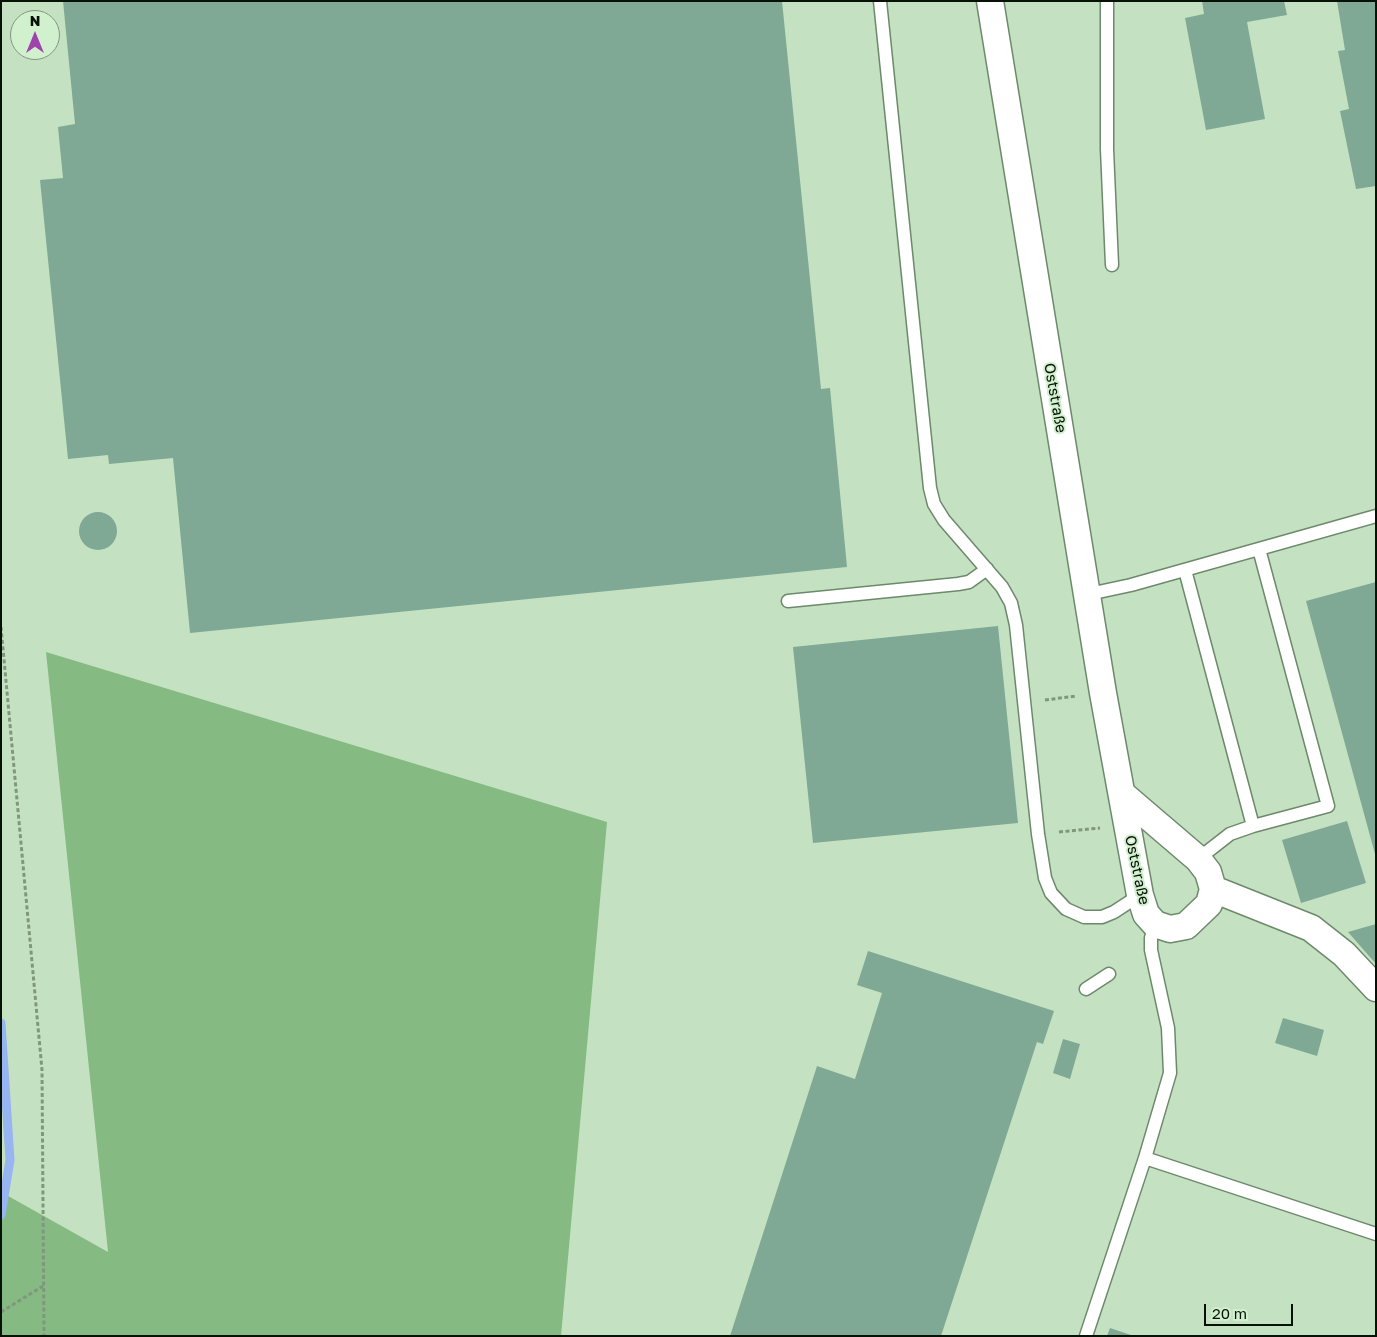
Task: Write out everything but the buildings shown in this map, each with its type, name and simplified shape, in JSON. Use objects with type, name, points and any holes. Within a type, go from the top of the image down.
[{"type":"street","name":"Oststraße","points":[[990,1],[1104,693],[1122,794],[1128,826],[1140,895],[1146,914],[1155,924],[1170,929],[1186,926],[1209,904],[1213,888],[1208,872],[1198,858],[1122,794]]},
{"type":"street","points":[[1213,888],[1311,928],[1344,954],[1376,988]]},
{"type":"lane","points":[[880,1],[930,488],[934,504],[944,520],[1002,587],[1011,604],[1016,625],[1038,834],[1045,878],[1051,893],[1066,909],[1084,917],[1102,916],[1114,912],[1140,895]]},
{"type":"lane","points":[[1107,1],[1107,149],[1112,265]]},
{"type":"lane","points":[[1089,594],[1131,585],[1376,516]]},
{"type":"lane","points":[[1198,858],[1230,834],[1328,806],[1260,549]]},
{"type":"lane","points":[[788,601],[958,584],[969,582],[987,569]]},
{"type":"lane","points":[[1185,570],[1253,826]]},
{"type":"lane","points":[[1086,1336],[1145,1158],[1170,1073],[1168,1028],[1151,950],[1151,938],[1155,924]]},
{"type":"lane","points":[[1086,989],[1109,974]]},
{"type":"lane","points":[[1145,1158],[1376,1234]]},
{"type":"path","points":[[1,627],[42,1070],[44,1336]]},
{"type":"path","points":[[1025,703],[1104,693]]},
{"type":"path","points":[[1038,834],[1128,826]]},
{"type":"path","points":[[1,1312],[43,1286]]},
{"type":"green space","points":[[46,652],[607,822],[561,1336],[1,1336],[1,1192],[108,1252]]},
{"type":"waterway","points":[[1,1023],[10,1160],[1,1215]]}]
